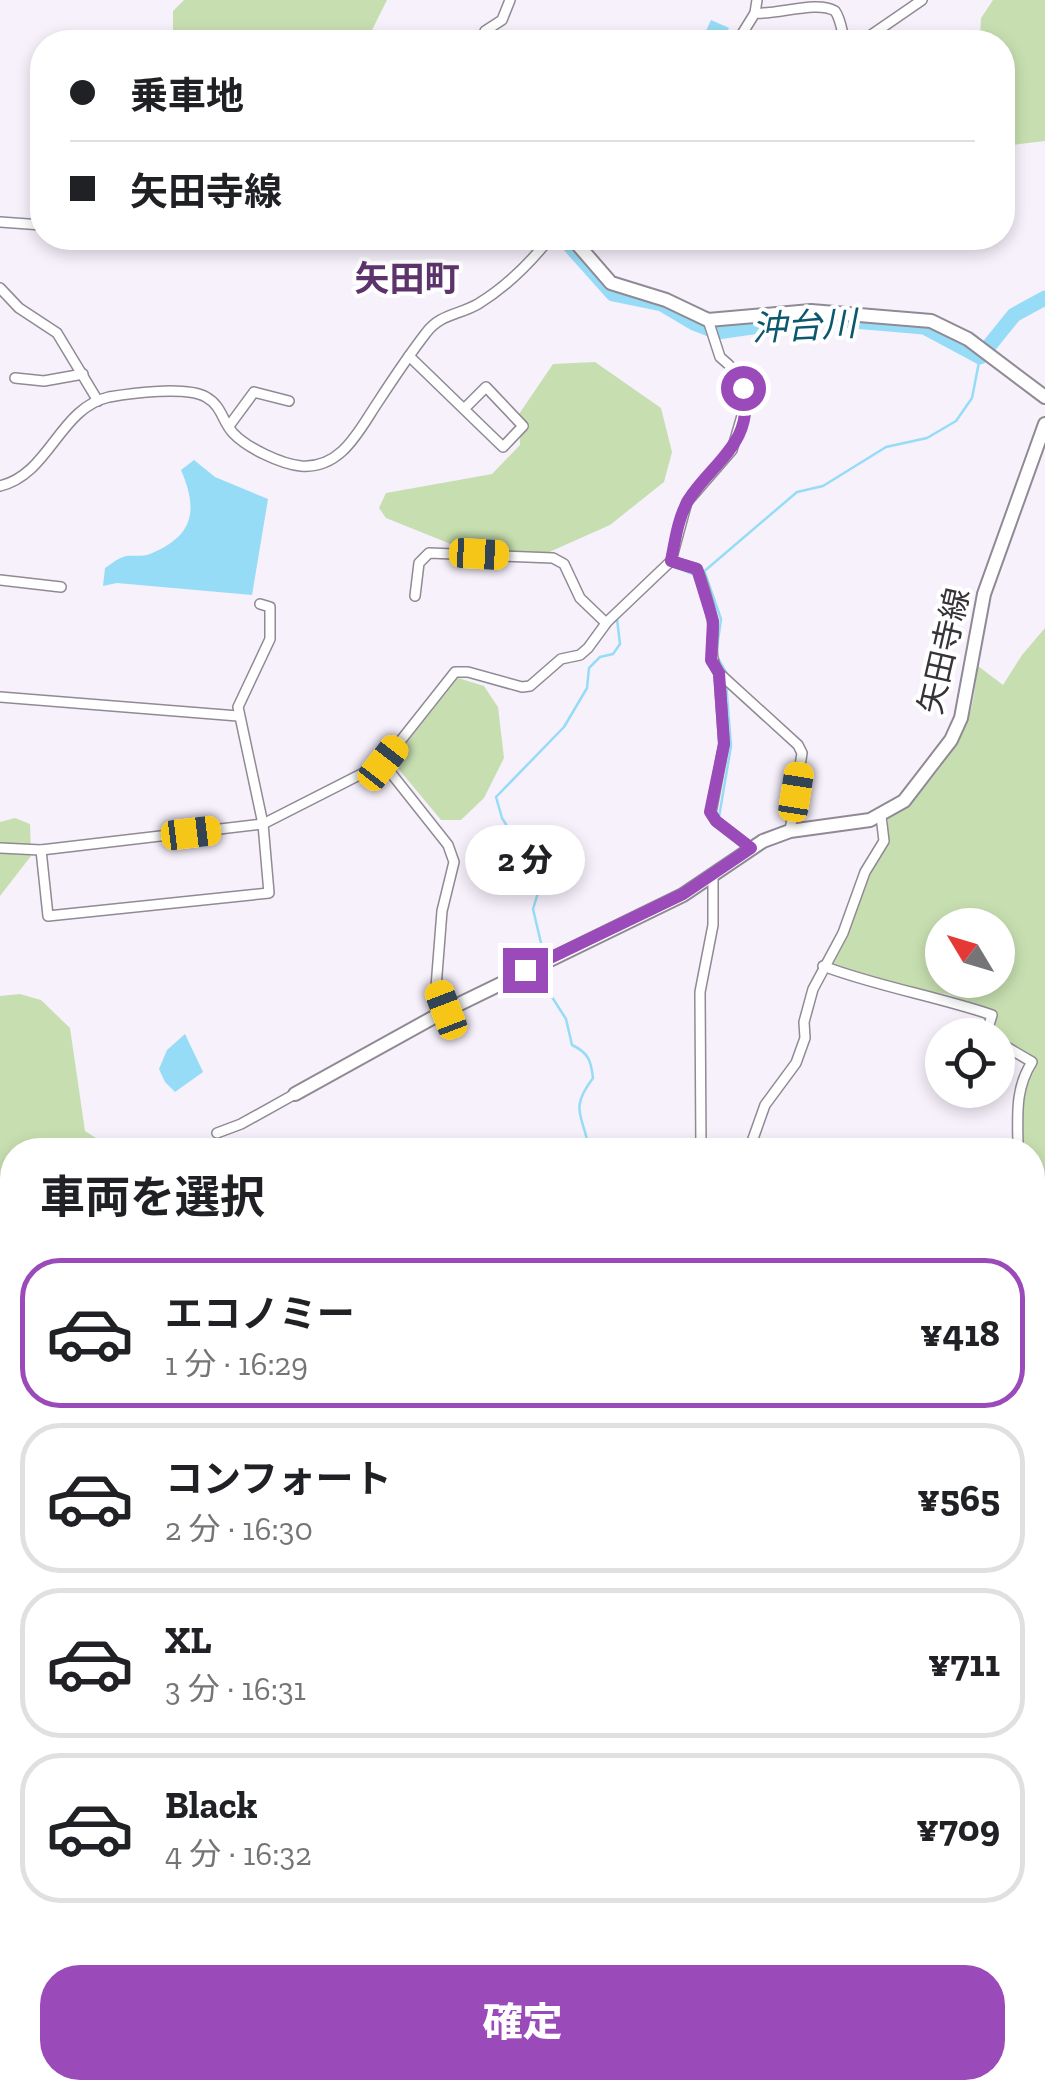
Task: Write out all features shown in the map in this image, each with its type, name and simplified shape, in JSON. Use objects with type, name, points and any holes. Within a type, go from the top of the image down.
[{"type":"main road","points":[[582,250],[611,283],[675,304],[708,320],[811,311],[930,321],[984,350],[1045,397]]},
{"type":"main road","name":"矢田寺線","points":[[881,816],[911,792],[950,740],[961,718],[984,594],[1045,424]]},
{"type":"main road","points":[[295,1094],[446,1010],[672,900],[751,848],[790,830],[881,816]]},
{"type":"street","points":[[487,30],[502,20],[510,0]]},
{"type":"street","points":[[744,30],[755,13],[757,0]]},
{"type":"street","points":[[878,30],[922,0]]},
{"type":"street","points":[[755,13],[824,4],[838,16],[842,30]]},
{"type":"street","points":[[0,222],[30,224]]},
{"type":"street","points":[[0,486],[26,476],[78,412],[116,396],[190,392],[211,400],[241,439],[289,464],[315,466],[330,460],[360,433],[433,324],[479,304],[524,270],[540,250]]},
{"type":"street","points":[[0,288],[19,308],[56,333],[98,401]]},
{"type":"street","points":[[0,848],[40,850],[263,824],[383,763],[455,672],[530,686],[552,665],[580,655],[606,623],[671,561],[688,502],[732,450],[746,402],[743,388],[720,357],[708,320]]},
{"type":"street","points":[[409,356],[503,447],[523,426],[486,387],[464,409]]},
{"type":"street","points":[[16,378],[44,381],[83,374]]},
{"type":"street","points":[[228,426],[254,392],[289,401]]},
{"type":"street","points":[[415,596],[419,563],[429,553],[552,558],[564,564],[580,598],[606,623]]},
{"type":"street","points":[[671,561],[697,569],[700,574],[713,621],[711,660],[724,678],[802,753],[790,830]]},
{"type":"street","points":[[0,580],[61,587]]},
{"type":"street","points":[[40,850],[48,916],[270,894],[263,824],[238,716],[238,706],[270,639],[270,607],[260,604]]},
{"type":"street","points":[[724,678],[724,744],[710,812],[751,848]]},
{"type":"street","points":[[0,698],[238,716]]},
{"type":"street","points":[[383,763],[448,845],[454,862],[442,911],[436,987],[446,1010]]},
{"type":"street","points":[[753,1138],[765,1105],[796,1063],[805,1038],[804,1022],[812,989],[844,933],[865,872],[884,841],[881,816]]},
{"type":"street","points":[[701,1138],[700,992],[712,940],[712,875]]},
{"type":"street","points":[[823,966],[900,992],[949,1000],[992,1015],[991,1018]]},
{"type":"street","points":[[1015,1052],[1032,1062],[1018,1098],[1018,1138]]},
{"type":"street","points":[[217,1133],[295,1094]]},
{"type":"green space","points":[[184,0],[387,0],[372,30],[173,30],[173,11]]},
{"type":"green space","points":[[993,0],[1045,0],[1045,141],[1015,145],[1015,30],[980,30],[981,18]]},
{"type":"green space","points":[[595,362],[661,408],[672,452],[664,482],[610,525],[547,553],[473,553],[386,518],[379,508],[386,493],[492,474],[520,445],[519,414],[553,364]]},
{"type":"green space","points":[[1045,628],[1045,1138],[1019,1138],[1019,1099],[1033,1058],[1015,1048],[1015,1018],[992,1018],[994,1012],[957,998],[1015,998],[1015,908],[925,908],[925,991],[897,987],[827,963],[888,838],[888,819],[923,788],[960,735],[971,708],[978,666],[1003,685]]},
{"type":"green space","points":[[458,678],[484,686],[498,707],[504,758],[484,798],[461,820],[441,820],[392,761]]},
{"type":"green space","points":[[15,818],[30,824],[31,856],[0,896],[0,822]]},
{"type":"green space","points":[[20,994],[41,1000],[70,1028],[85,1131],[96,1138],[0,1138],[0,996]]},
{"type":"water","points":[[711,20],[729,28],[728,30],[706,30]]},
{"type":"water","points":[[194,460],[215,477],[268,499],[252,595],[117,583],[103,586],[105,568],[112,563],[126,556],[150,554],[183,531],[190,498],[181,470]]},
{"type":"water","points":[[185,1034],[203,1072],[175,1092],[159,1069],[167,1050]]},
{"type":"waterway","name":"沖台川","points":[[574,250],[613,294],[662,304],[717,332],[819,318],[924,327],[980,357],[1014,315],[1045,298]]},
{"type":"waterway","points":[[701,574],[797,492],[823,486],[886,447],[927,438],[956,421],[972,398],[980,357]]},
{"type":"waterway","points":[[669,569],[672,566],[693,574]]},
{"type":"waterway","points":[[705,573],[721,619],[716,655],[727,674]]},
{"type":"waterway","points":[[541,943],[533,909],[538,893],[530,863],[502,818],[496,797],[564,727],[587,688],[589,668],[600,657],[613,654],[620,644],[617,619]]},
{"type":"waterway","points":[[719,817],[731,746],[726,682]]},
{"type":"waterway","points":[[543,973],[566,1019],[572,1045],[586,1054],[591,1067],[593,1078],[579,1106],[586,1138]]},
{"type":"district","name":"矢田町","points":[[407,279]]},
{"type":"route","points":[[525,970],[683,894],[751,848],[710,812],[724,744],[719,673],[711,660],[713,621],[697,569],[671,561],[688,502],[732,450],[744,416],[743,388]]}]
